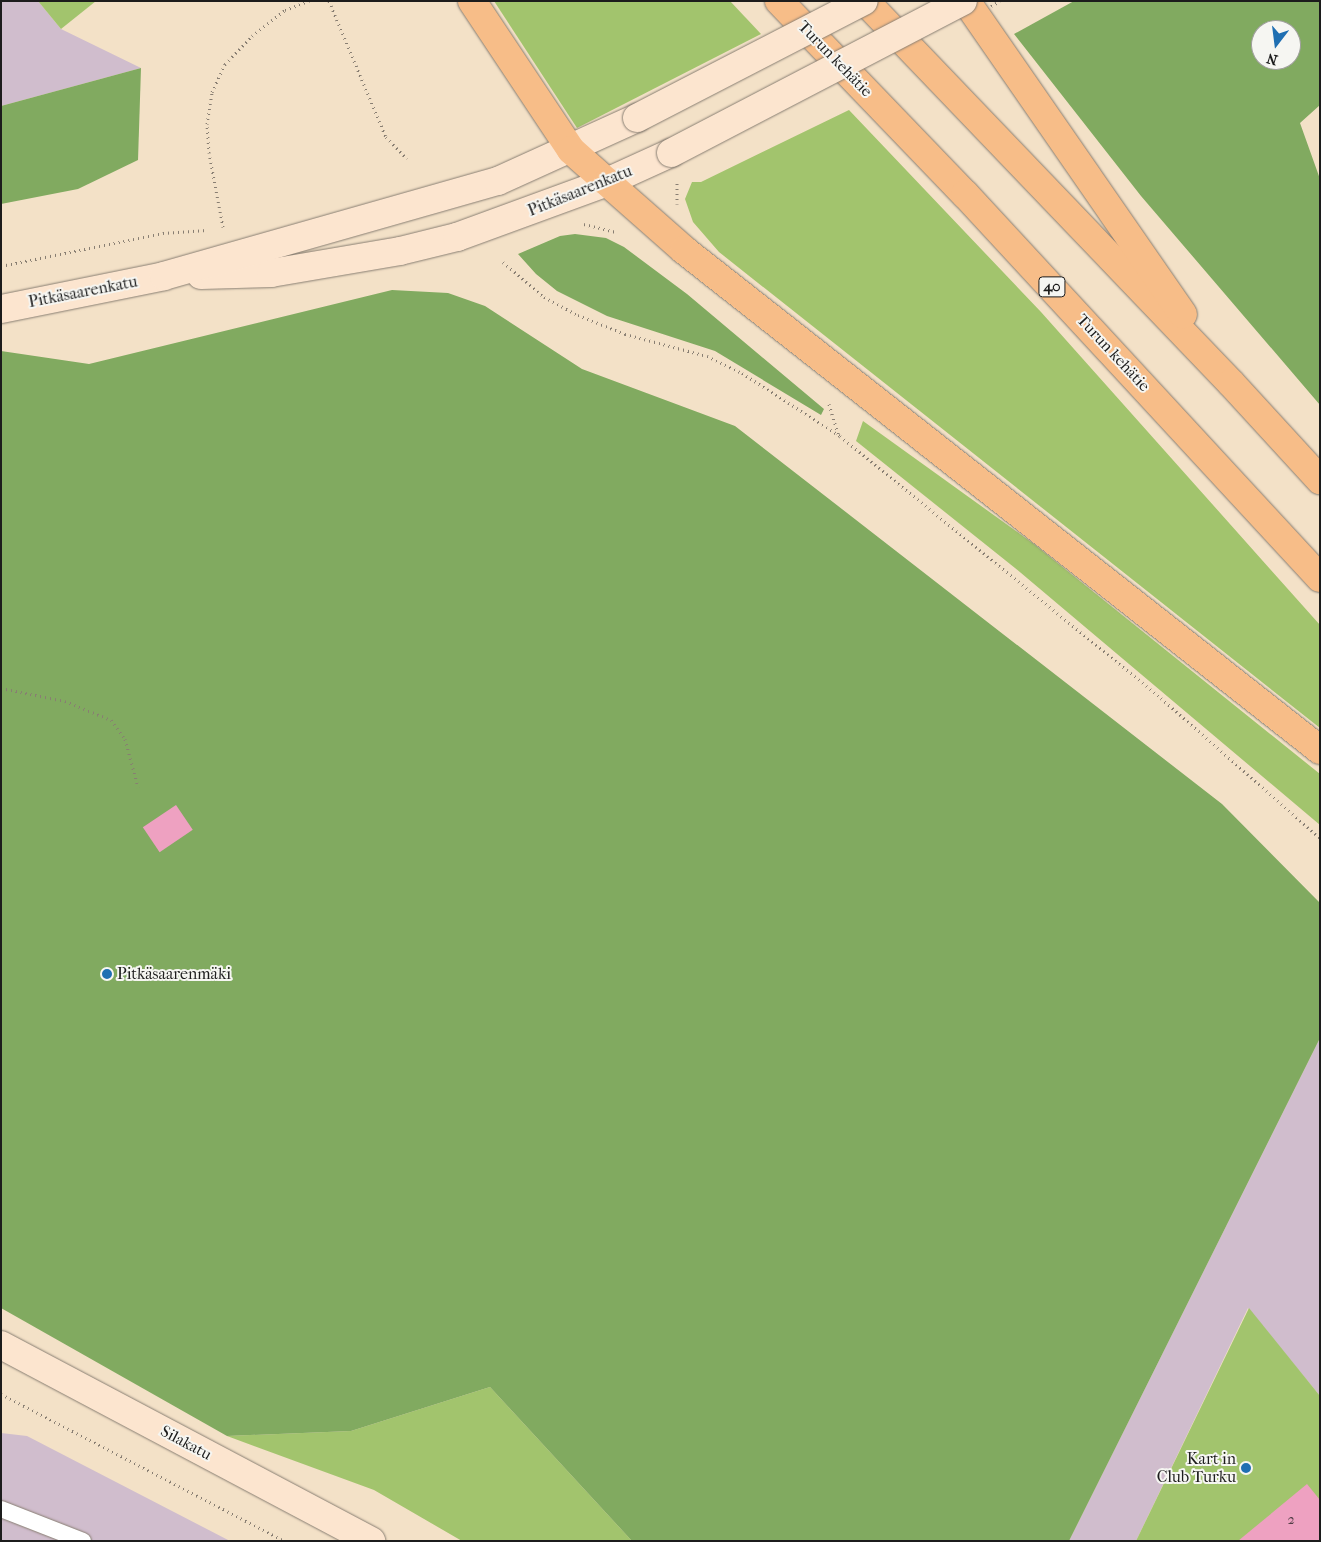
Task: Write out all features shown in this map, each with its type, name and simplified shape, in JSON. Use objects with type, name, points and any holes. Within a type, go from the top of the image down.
[{"type":"highway","points":[[472,1],[572,150],[607,182],[684,250],[1320,750]]},
{"type":"highway","name":"Turun kehätie","points":[[778,1],[965,194],[1320,578]]},
{"type":"highway","points":[[865,1],[1231,382],[1320,480]]},
{"type":"highway","points":[[964,1],[1231,382]]},
{"type":"street","name":"Pitkäsaarenkatu","points":[[1,309],[164,276],[498,181],[572,150],[865,1]]},
{"type":"street","name":"Pitkäsaarenkatu","points":[[164,276],[271,273],[400,251],[476,231],[607,182],[675,164],[964,1]]},
{"type":"street","name":"Silakatu","points":[[1,1346],[371,1541]]},
{"type":"lane","points":[[1,1509],[83,1541]]},
{"type":"path","points":[[223,229],[209,153],[207,124],[212,92],[225,64],[252,36],[285,10],[309,1]]},
{"type":"path","points":[[329,1],[386,138],[407,159]]},
{"type":"path","points":[[675,164],[679,208]]},
{"type":"path","points":[[581,224],[595,225],[623,235]]},
{"type":"path","points":[[503,262],[544,297],[578,316],[625,334],[707,356],[742,373],[840,436],[1161,698],[1320,838]]},
{"type":"path","points":[[1,688],[65,700],[111,720],[124,739],[138,787]]},
{"type":"path","points":[[1,1394],[285,1541]]},
{"type":"shaded area","points":[[1,1],[38,1],[61,29],[141,68],[1,106]]},
{"type":"shaded area","points":[[1320,1038],[1320,1396],[1248,1308],[1136,1541],[1069,1541]]},
{"type":"shaded area","points":[[1,1433],[27,1436],[230,1541],[1,1541]]},
{"type":"green space","points":[[38,1],[96,1],[61,29]]},
{"type":"green space","points":[[494,1],[730,1],[761,34],[577,128]]},
{"type":"green space","points":[[1074,1],[1320,1],[1320,105],[1300,123],[1320,179],[1320,405],[1141,196],[1014,34]]},
{"type":"green space","points":[[141,68],[138,160],[78,189],[1,204],[1,106]]},
{"type":"green space","points":[[849,110],[1041,312],[1320,625],[1320,728],[719,252],[693,222],[685,199],[692,182],[701,182]]},
{"type":"green space","points":[[575,234],[606,238],[624,247],[687,294],[824,409],[821,415],[715,351],[607,316],[557,291],[536,274],[518,254],[560,236]]},
{"type":"green space","points":[[392,290],[448,293],[485,306],[582,369],[735,426],[1222,804],[1320,903],[1320,1038],[1069,1541],[632,1541],[490,1387],[351,1431],[227,1436],[1,1308],[1,351],[89,364]]},
{"type":"green space","points":[[863,421],[1034,544],[1320,774],[1320,825],[1015,568],[856,441]]},
{"type":"green space","name":"Kart in Club Turku","points":[[1249,1308],[1320,1396],[1320,1541],[1136,1541]]},
{"type":"green space","points":[[490,1387],[632,1541],[462,1541],[374,1490],[227,1436],[351,1431]]},
{"type":"building","points":[[176,805],[193,830],[160,852],[143,827]]},
{"type":"building","points":[[1307,1484],[1320,1500],[1320,1541],[1238,1541]]},
{"type":"place","name":"Pitkäsaarenmäki","points":[[107,974]]},
{"type":"place","name":"Kart in Club Turku","points":[[1246,1468]]}]
